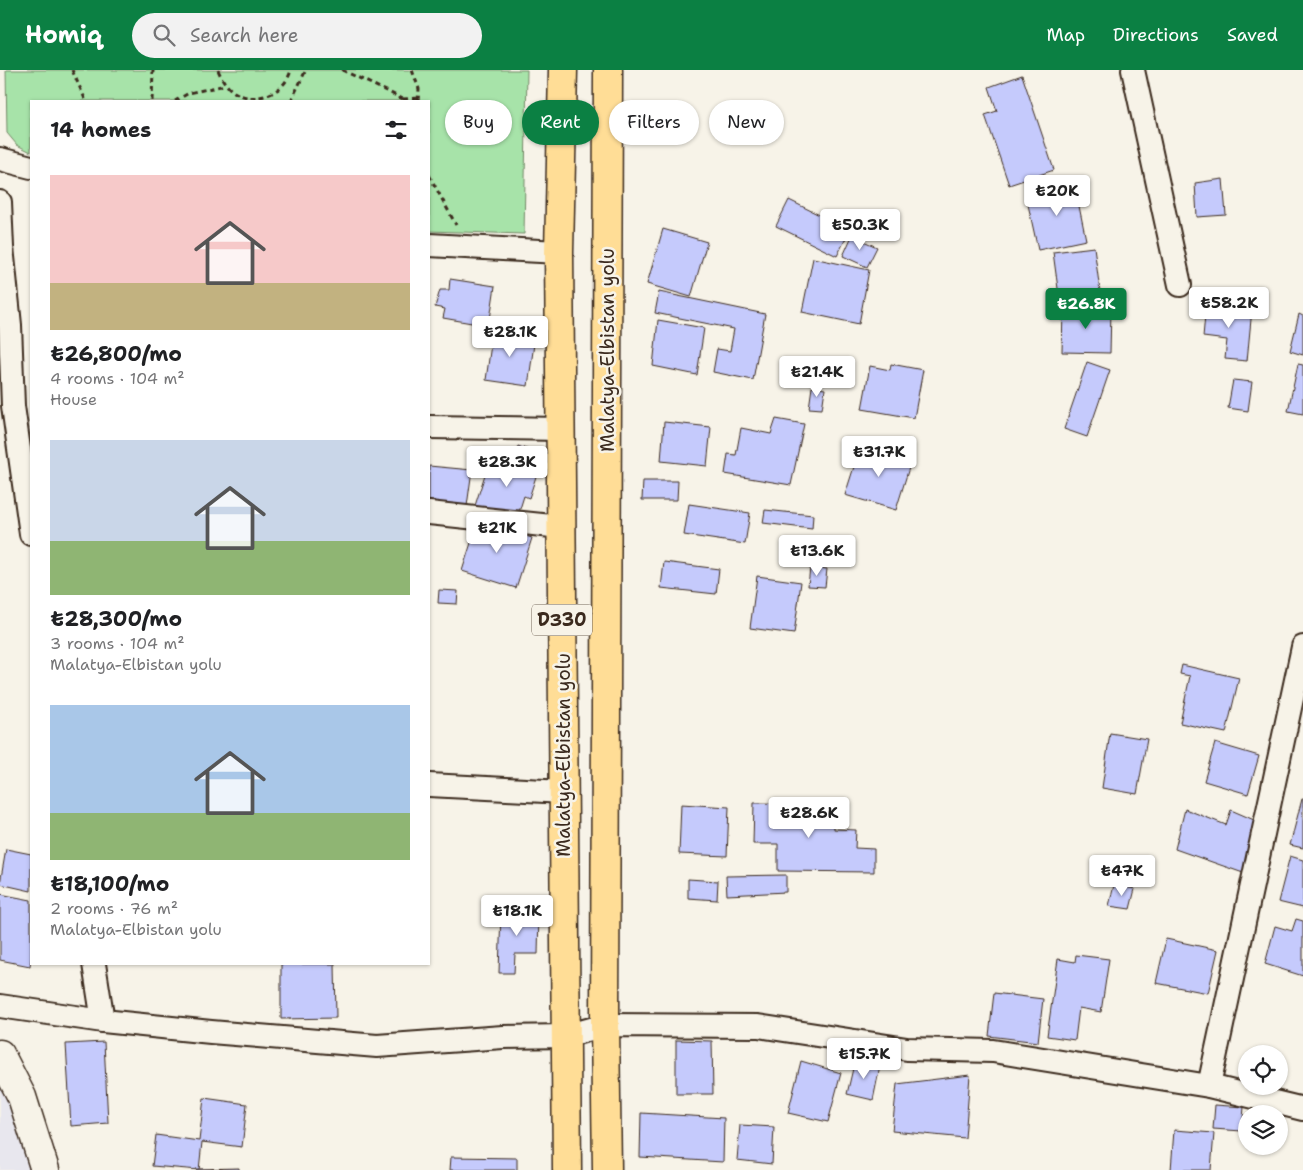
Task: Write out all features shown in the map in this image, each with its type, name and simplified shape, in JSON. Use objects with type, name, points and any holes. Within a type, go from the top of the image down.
[{"type":"main road","name":"Malatya-Elbistan yolu","points":[[563,70],[559,252],[567,1170]]},
{"type":"main road","name":"Malatya-Elbistan yolu","points":[[607,1170],[608,70]]},
{"type":"street","points":[[1133,70],[1180,285]]},
{"type":"street","points":[[0,159],[30,167]]},
{"type":"street","points":[[0,202],[2,247],[10,325],[13,406],[30,527]]},
{"type":"street","points":[[430,245],[559,252]]},
{"type":"street","points":[[430,427],[560,429]]},
{"type":"street","points":[[430,513],[562,527]]},
{"type":"street","points":[[1209,1086],[1303,647]]},
{"type":"street","points":[[430,785],[564,792]]},
{"type":"street","points":[[94,965],[103,1021]]},
{"type":"street","points":[[0,1006],[103,1021],[377,1046],[503,1037],[566,1036],[606,1025],[758,1026],[907,1049],[992,1051],[1209,1086],[1303,1110]]},
{"type":"street","points":[[0,1054],[22,1098],[45,1170]]},
{"type":"path","points":[[72,70],[86,100]]},
{"type":"path","points":[[152,100],[153,70]]},
{"type":"path","points":[[218,70],[223,81],[235,92],[258,99],[280,88],[290,76],[291,70]]},
{"type":"path","points":[[291,100],[306,70]]},
{"type":"path","points":[[342,70],[403,100],[418,100],[420,90],[412,70]]},
{"type":"path","points":[[177,100],[190,93],[227,85]]},
{"type":"path","points":[[430,177],[468,247]]},
{"type":"shaded area","points":[[0,1067],[41,1170],[0,1170]]},
{"type":"green space","points":[[6,70],[527,70],[526,100],[522,100],[522,145],[526,145],[524,234],[430,231],[430,100],[30,100],[30,152],[17,145],[7,133]]},
{"type":"building","points":[[1022,75],[1054,170],[1009,185],[985,115],[997,111],[989,87]]},
{"type":"building","points":[[1223,179],[1226,215],[1197,217],[1195,183]]},
{"type":"building","points":[[1074,182],[1086,240],[1038,250],[1027,200],[1049,196],[1047,187]]},
{"type":"building","points":[[789,200],[850,230],[837,256],[776,226]]},
{"type":"building","points":[[663,229],[707,242],[691,297],[647,284]]},
{"type":"building","points":[[852,236],[877,247],[867,267],[843,256]]},
{"type":"building","points":[[1094,247],[1100,291],[1059,296],[1053,252]]},
{"type":"building","points":[[813,258],[869,270],[859,324],[802,312]]},
{"type":"building","points":[[450,279],[495,286],[489,326],[443,318],[445,309],[435,307],[440,290],[449,290]]},
{"type":"building","points":[[659,292],[765,314],[753,380],[713,372],[717,349],[730,351],[734,329],[655,313]]},
{"type":"building","points":[[1206,304],[1252,309],[1247,361],[1225,359],[1227,340],[1203,337]]},
{"type":"building","points":[[1063,308],[1111,309],[1110,353],[1062,352]]},
{"type":"building","points":[[1299,314],[1303,316],[1303,355],[1290,351]]},
{"type":"building","points":[[658,320],[704,328],[697,375],[653,366]]},
{"type":"building","points":[[493,330],[535,337],[528,386],[486,380]]},
{"type":"building","points":[[1087,362],[1110,370],[1087,437],[1064,429]]},
{"type":"building","points":[[891,364],[923,370],[914,418],[862,409],[870,366],[890,370]]},
{"type":"building","points":[[1298,364],[1303,365],[1303,414],[1288,411]]},
{"type":"building","points":[[1233,380],[1252,382],[1248,411],[1228,408]]},
{"type":"building","points":[[812,387],[825,389],[822,409],[809,408]]},
{"type":"building","points":[[776,419],[804,424],[791,485],[725,474],[728,454],[736,455],[741,428],[771,434]]},
{"type":"building","points":[[664,422],[711,427],[707,466],[661,461]]},
{"type":"building","points":[[518,446],[543,455],[529,498],[524,496],[514,528],[472,515],[490,459],[512,466]]},
{"type":"building","points":[[874,447],[912,458],[896,510],[845,495],[859,451],[872,455]]},
{"type":"building","points":[[430,466],[472,470],[467,506],[430,503]]},
{"type":"building","points":[[643,481],[678,481],[677,500],[642,500]]},
{"type":"building","points":[[689,504],[750,513],[745,544],[684,535]]},
{"type":"building","points":[[765,510],[813,515],[812,529],[763,523]]},
{"type":"building","points":[[478,521],[532,538],[516,588],[462,571]]},
{"type":"building","points":[[664,562],[719,569],[716,594],[661,588]]},
{"type":"building","points":[[810,567],[827,569],[825,587],[808,586]]},
{"type":"building","points":[[757,576],[801,582],[794,634],[750,628]]},
{"type":"building","points":[[439,590],[458,591],[457,604],[438,603]]},
{"type":"building","points":[[1182,665],[1239,678],[1226,733],[1180,723],[1190,676],[1180,674]]},
{"type":"building","points":[[1110,733],[1147,739],[1137,794],[1102,788]]},
{"type":"building","points":[[1215,743],[1259,756],[1248,794],[1204,781]]},
{"type":"building","points":[[1303,799],[1303,848],[1290,845]]},
{"type":"building","points":[[754,803],[834,804],[834,829],[856,830],[855,848],[874,849],[874,872],[778,871],[778,844],[753,844]]},
{"type":"building","points":[[681,804],[729,807],[727,856],[679,854]]},
{"type":"building","points":[[1185,809],[1226,825],[1231,810],[1261,823],[1246,874],[1175,849]]},
{"type":"building","points":[[6,849],[30,854],[30,891],[0,884]]},
{"type":"building","points":[[1290,856],[1303,860],[1303,908],[1278,902]]},
{"type":"building","points":[[786,875],[786,892],[727,895],[726,876]]},
{"type":"building","points":[[688,879],[718,881],[717,900],[688,898]]},
{"type":"building","points":[[1114,885],[1135,889],[1130,909],[1109,906]]},
{"type":"building","points":[[0,894],[30,900],[30,966],[0,960]]},
{"type":"building","points":[[501,911],[539,912],[538,954],[515,954],[514,973],[499,973]]},
{"type":"building","points":[[1296,919],[1303,921],[1303,976],[1265,964],[1275,926],[1292,931]]},
{"type":"building","points":[[1166,939],[1218,950],[1208,993],[1156,983]]},
{"type":"building","points":[[1076,955],[1109,959],[1101,1012],[1079,1008],[1075,1040],[1047,1036],[1058,959],[1075,962]]},
{"type":"building","points":[[281,965],[335,965],[336,1018],[281,1019]]},
{"type":"building","points":[[994,993],[1043,999],[1038,1042],[989,1036]]},
{"type":"building","points":[[676,1040],[712,1041],[713,1094],[676,1094]]},
{"type":"building","points":[[104,1042],[108,1123],[71,1126],[66,1044]]},
{"type":"building","points":[[855,1060],[880,1066],[873,1100],[847,1094]]},
{"type":"building","points":[[801,1061],[841,1073],[828,1122],[788,1113]]},
{"type":"building","points":[[970,1075],[965,1138],[892,1131],[897,1084]]},
{"type":"building","points":[[204,1098],[247,1104],[242,1147],[202,1142],[199,1170],[152,1166],[156,1135],[199,1141]]},
{"type":"building","points":[[1215,1105],[1238,1107],[1238,1131],[1213,1129]]},
{"type":"building","points":[[641,1113],[724,1118],[723,1162],[640,1157]]},
{"type":"building","points":[[740,1125],[774,1127],[772,1164],[737,1160]]},
{"type":"building","points":[[1174,1130],[1214,1133],[1211,1170],[1171,1170]]},
{"type":"building","points":[[451,1157],[517,1158],[517,1170],[450,1170]]},
{"type":"building","points":[[239,1168],[239,1170],[196,1170],[196,1169]]}]
